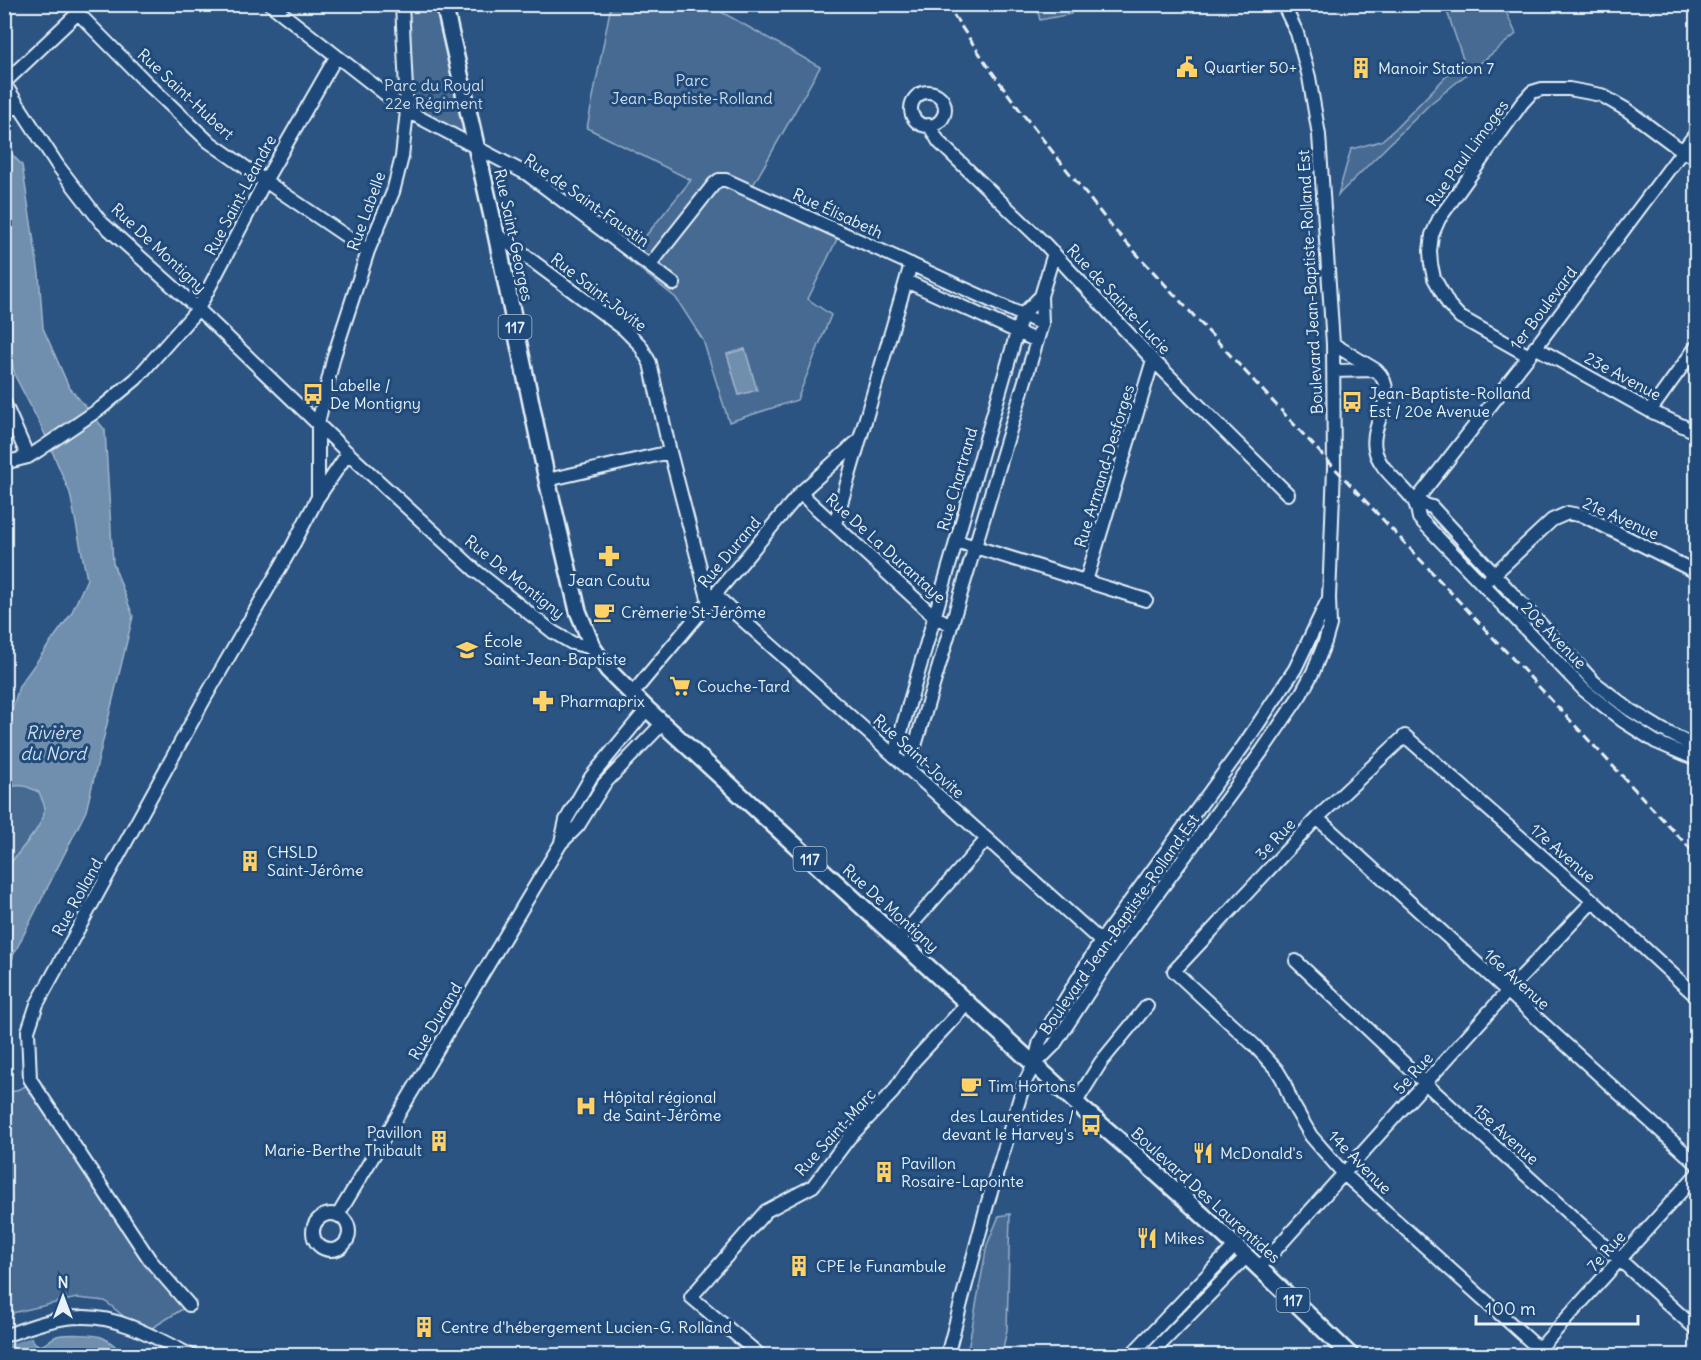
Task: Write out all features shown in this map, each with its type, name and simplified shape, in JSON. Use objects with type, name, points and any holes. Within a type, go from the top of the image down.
[{"type":"main road","name":"Rue Saint-Georges","points":[[444,4],[496,234],[547,480],[579,611],[593,648]]},
{"type":"main road","name":"Rue De Montigny","points":[[593,648],[608,670],[647,709],[1034,1065]]},
{"type":"main road","name":"Boulevard Des Laurentides","points":[[1034,1065],[1241,1251],[1351,1356]]},
{"type":"street","name":"Rue de Saint-Faustin","points":[[270,4],[407,111],[526,174],[674,284]]},
{"type":"street","name":"Rue Labelle","points":[[318,423],[334,356],[368,251],[393,192],[402,158],[407,111],[402,4]]},
{"type":"street","name":"Boulevard Jean-Baptiste-Rolland Est","points":[[1034,1065],[1054,1045],[1114,953],[1226,801],[1301,694],[1313,672],[1330,625],[1329,598],[1335,468],[1334,371],[1318,135],[1309,77],[1297,33],[1283,4]]},
{"type":"street","name":"Rue Saint-Hubert","points":[[4,83],[78,13],[208,141],[368,251]]},
{"type":"street","name":"Rue Saint-Léandre","points":[[34,454],[100,408],[136,379],[198,309],[265,182],[336,57]]},
{"type":"street","name":"Rue De Montigny","points":[[4,83],[58,166],[101,222],[198,309],[348,453],[476,571],[553,632],[572,643],[593,648]]},
{"type":"street","name":"Rue Paul Limoges","points":[[1532,351],[1460,316],[1449,305],[1434,278],[1430,251],[1432,235],[1439,219],[1522,103],[1532,92],[1542,89],[1569,89],[1601,95],[1627,110],[1696,158]]},
{"type":"street","points":[[4,111],[20,107]]},
{"type":"street","name":"Rue de Sainte-Lucie","points":[[929,125],[939,142],[1054,253],[1153,360],[1288,494]]},
{"type":"street","name":"1er Boulevard","points":[[1415,502],[1696,133]]},
{"type":"street","name":"Rue Élisabeth","points":[[650,265],[714,184],[719,180],[726,180],[1042,324]]},
{"type":"street","name":"Rue Saint-Jovite","points":[[496,234],[624,329],[640,345],[651,363],[670,452],[712,598],[894,756],[1114,953]]},
{"type":"street","points":[[908,769],[1042,324],[1041,296],[1054,253]]},
{"type":"street","points":[[835,524],[911,264]]},
{"type":"street","points":[[906,281],[1037,341]]},
{"type":"street","points":[[1022,315],[1041,296]]},
{"type":"street","name":"Rue Chartrand","points":[[894,756],[1022,315]]},
{"type":"street","points":[[1333,344],[1376,370]]},
{"type":"street","points":[[1650,411],[1696,346]]},
{"type":"street","name":"23e Avenue","points":[[1532,351],[1696,432]]},
{"type":"street","name":"Rue Armand-Desforges","points":[[1086,581],[1153,360]]},
{"type":"street","points":[[1334,371],[1376,370]]},
{"type":"street","name":"20e Avenue","points":[[1376,370],[1384,381],[1386,395],[1374,442],[1375,451],[1382,464],[1415,502],[1419,518],[1584,690],[1623,721],[1656,742],[1696,759]]},
{"type":"street","points":[[4,402],[34,454],[4,463]]},
{"type":"street","name":"Rue Rolland","points":[[318,423],[318,497]]},
{"type":"street","name":"Rue Durand","points":[[632,694],[800,493],[860,439]]},
{"type":"street","points":[[547,480],[670,452]]},
{"type":"street","name":"Rue Rolland","points":[[189,1305],[150,1260],[30,1079],[28,1031],[37,1004],[205,698],[292,547],[318,497],[348,453]]},
{"type":"street","name":"Rue De La Durantaye","points":[[800,493],[934,616],[951,625]]},
{"type":"street","name":"20e Avenue","points":[[1415,502],[1432,507],[1594,682],[1630,710],[1696,747]]},
{"type":"street","name":"21e Avenue","points":[[1483,585],[1552,520],[1568,513],[1584,516],[1696,572]]},
{"type":"street","points":[[956,541],[1146,600]]},
{"type":"street","name":"Boulevard Jean-Baptiste-Rolland Est","points":[[1034,1065],[1040,1041],[1101,941],[1247,740],[1295,669],[1329,598]]},
{"type":"street","points":[[916,678],[934,682]]},
{"type":"street","name":"Rue Durand","points":[[561,843],[566,820],[591,777],[647,709]]},
{"type":"street","name":"Rue Durand","points":[[338,1215],[561,843],[578,826],[604,784],[663,723]]},
{"type":"street","name":"3e Rue","points":[[1174,971],[1317,818],[1405,736]]},
{"type":"street","name":"17e Avenue","points":[[1405,736],[1696,996]]},
{"type":"street","points":[[1247,740],[1262,751]]},
{"type":"street","points":[[1211,790],[1226,801]]},
{"type":"street","name":"16e Avenue","points":[[1317,818],[1696,1163]]},
{"type":"street","points":[[898,940],[987,839]]},
{"type":"street","name":"5e Rue","points":[[1259,1268],[1507,992],[1593,902]]},
{"type":"street","name":"15e Avenue","points":[[1296,962],[1426,1084],[1696,1329]]},
{"type":"street","name":"14e Avenue","points":[[1174,971],[1254,1045],[1277,1070],[1311,1136],[1344,1174],[1544,1352]]},
{"type":"street","name":"Rue Saint-Marc","points":[[761,1356],[691,1297],[766,1210],[813,1186],[849,1138],[893,1092],[914,1061],[968,1003]]},
{"type":"street","points":[[1076,1102],[1101,1062],[1146,1006]]},
{"type":"street","points":[[947,1356],[987,1205],[1024,1084],[1034,1065]]},
{"type":"street","name":"7e Rue","points":[[1544,1352],[1620,1259],[1696,1175]]},
{"type":"street","points":[[1130,1356],[1241,1251]]},
{"type":"street","points":[[1149,1356],[1241,1251]]},
{"type":"street","points":[[4,1336],[52,1321],[82,1317],[110,1319],[192,1356]]},
{"type":"green space","name":"Parc du Royal 22e Régiment","points":[[405,5],[441,5],[476,148],[407,111]]},
{"type":"green space","name":"Parc Jean-Baptiste-Rolland","points":[[611,5],[709,5],[820,67],[747,196],[837,239],[808,299],[831,315],[797,400],[729,422],[703,340],[676,298],[627,259],[691,180],[587,128]]},
{"type":"green space","points":[[1036,5],[1070,5],[1071,14],[1040,20]]},
{"type":"green space","points":[[1445,5],[1503,5],[1516,34],[1430,104],[1338,195],[1351,149],[1381,141],[1463,59]]},
{"type":"green space","points":[[15,785],[26,786],[39,792],[45,806],[36,831],[5,869],[5,789]]},
{"type":"green space","points":[[33,1083],[150,1260],[189,1305],[144,1333],[105,1301],[77,1298],[12,1313],[5,1310],[5,1095]]},
{"type":"green space","points":[[1010,1214],[1007,1330],[1003,1348],[999,1355],[965,1355],[987,1245],[999,1216]]},
{"type":"water","name":"Rivière du Nord","points":[[5,147],[22,165],[39,274],[43,328],[69,387],[105,430],[113,563],[133,616],[86,811],[13,956],[5,1004],[5,870],[35,832],[43,818],[45,807],[39,792],[26,786],[19,785],[5,789],[5,735],[19,686],[71,614],[87,579],[70,493],[43,430],[15,376],[5,334]]},
{"type":"water","points":[[745,349],[757,390],[739,395],[727,354]]},
{"type":"water","points":[[4,1310],[12,1313],[35,1343],[40,1346],[57,1336],[92,1335],[107,1340],[124,1355],[5,1355]]},
{"type":"pier","points":[[17,1314],[34,1336],[4,1346],[5,1319]]},
{"type":"railway","points":[[946,4],[1022,113],[1112,227],[1696,855]]},
{"type":"place","name":"Quartier 50+","points":[[1187,67]]},
{"type":"place","name":"Manoir Station 7","points":[[1361,68]]},
{"type":"place","name":"Labelle / De Montigny","points":[[313,394]]},
{"type":"place","name":"Jean-Baptiste-Rolland Est / 20e Avenue","points":[[1352,402]]},
{"type":"place","name":"Jean Coutu","points":[[609,556]]},
{"type":"place","name":"Crèmerie St-Jérôme","points":[[604,612]]},
{"type":"place","name":"École Saint-Jean-Baptiste","points":[[467,650]]},
{"type":"place","name":"Couche-Tard","points":[[680,686]]},
{"type":"place","name":"Pharmaprix","points":[[543,701]]},
{"type":"place","name":"CHSLD Saint-Jérôme","points":[[250,861]]},
{"type":"place","name":"Tim Hortons","points":[[971,1086]]},
{"type":"place","name":"Hôpital régional de Saint-Jérôme","points":[[586,1106]]},
{"type":"place","name":"des Laurentides / devant le Harvey's","points":[[1091,1125]]},
{"type":"place","name":"Pavillon Marie-Berthe Thibault","points":[[439,1141]]},
{"type":"place","name":"McDonald's","points":[[1203,1153]]},
{"type":"place","name":"Pavillon Rosaire-Lapointe","points":[[884,1172]]},
{"type":"place","name":"Mikes","points":[[1147,1238]]},
{"type":"place","name":"CPE le Funambule","points":[[799,1266]]},
{"type":"place","name":"Centre d'hébergement Lucien-G. Rolland","points":[[424,1327]]}]
